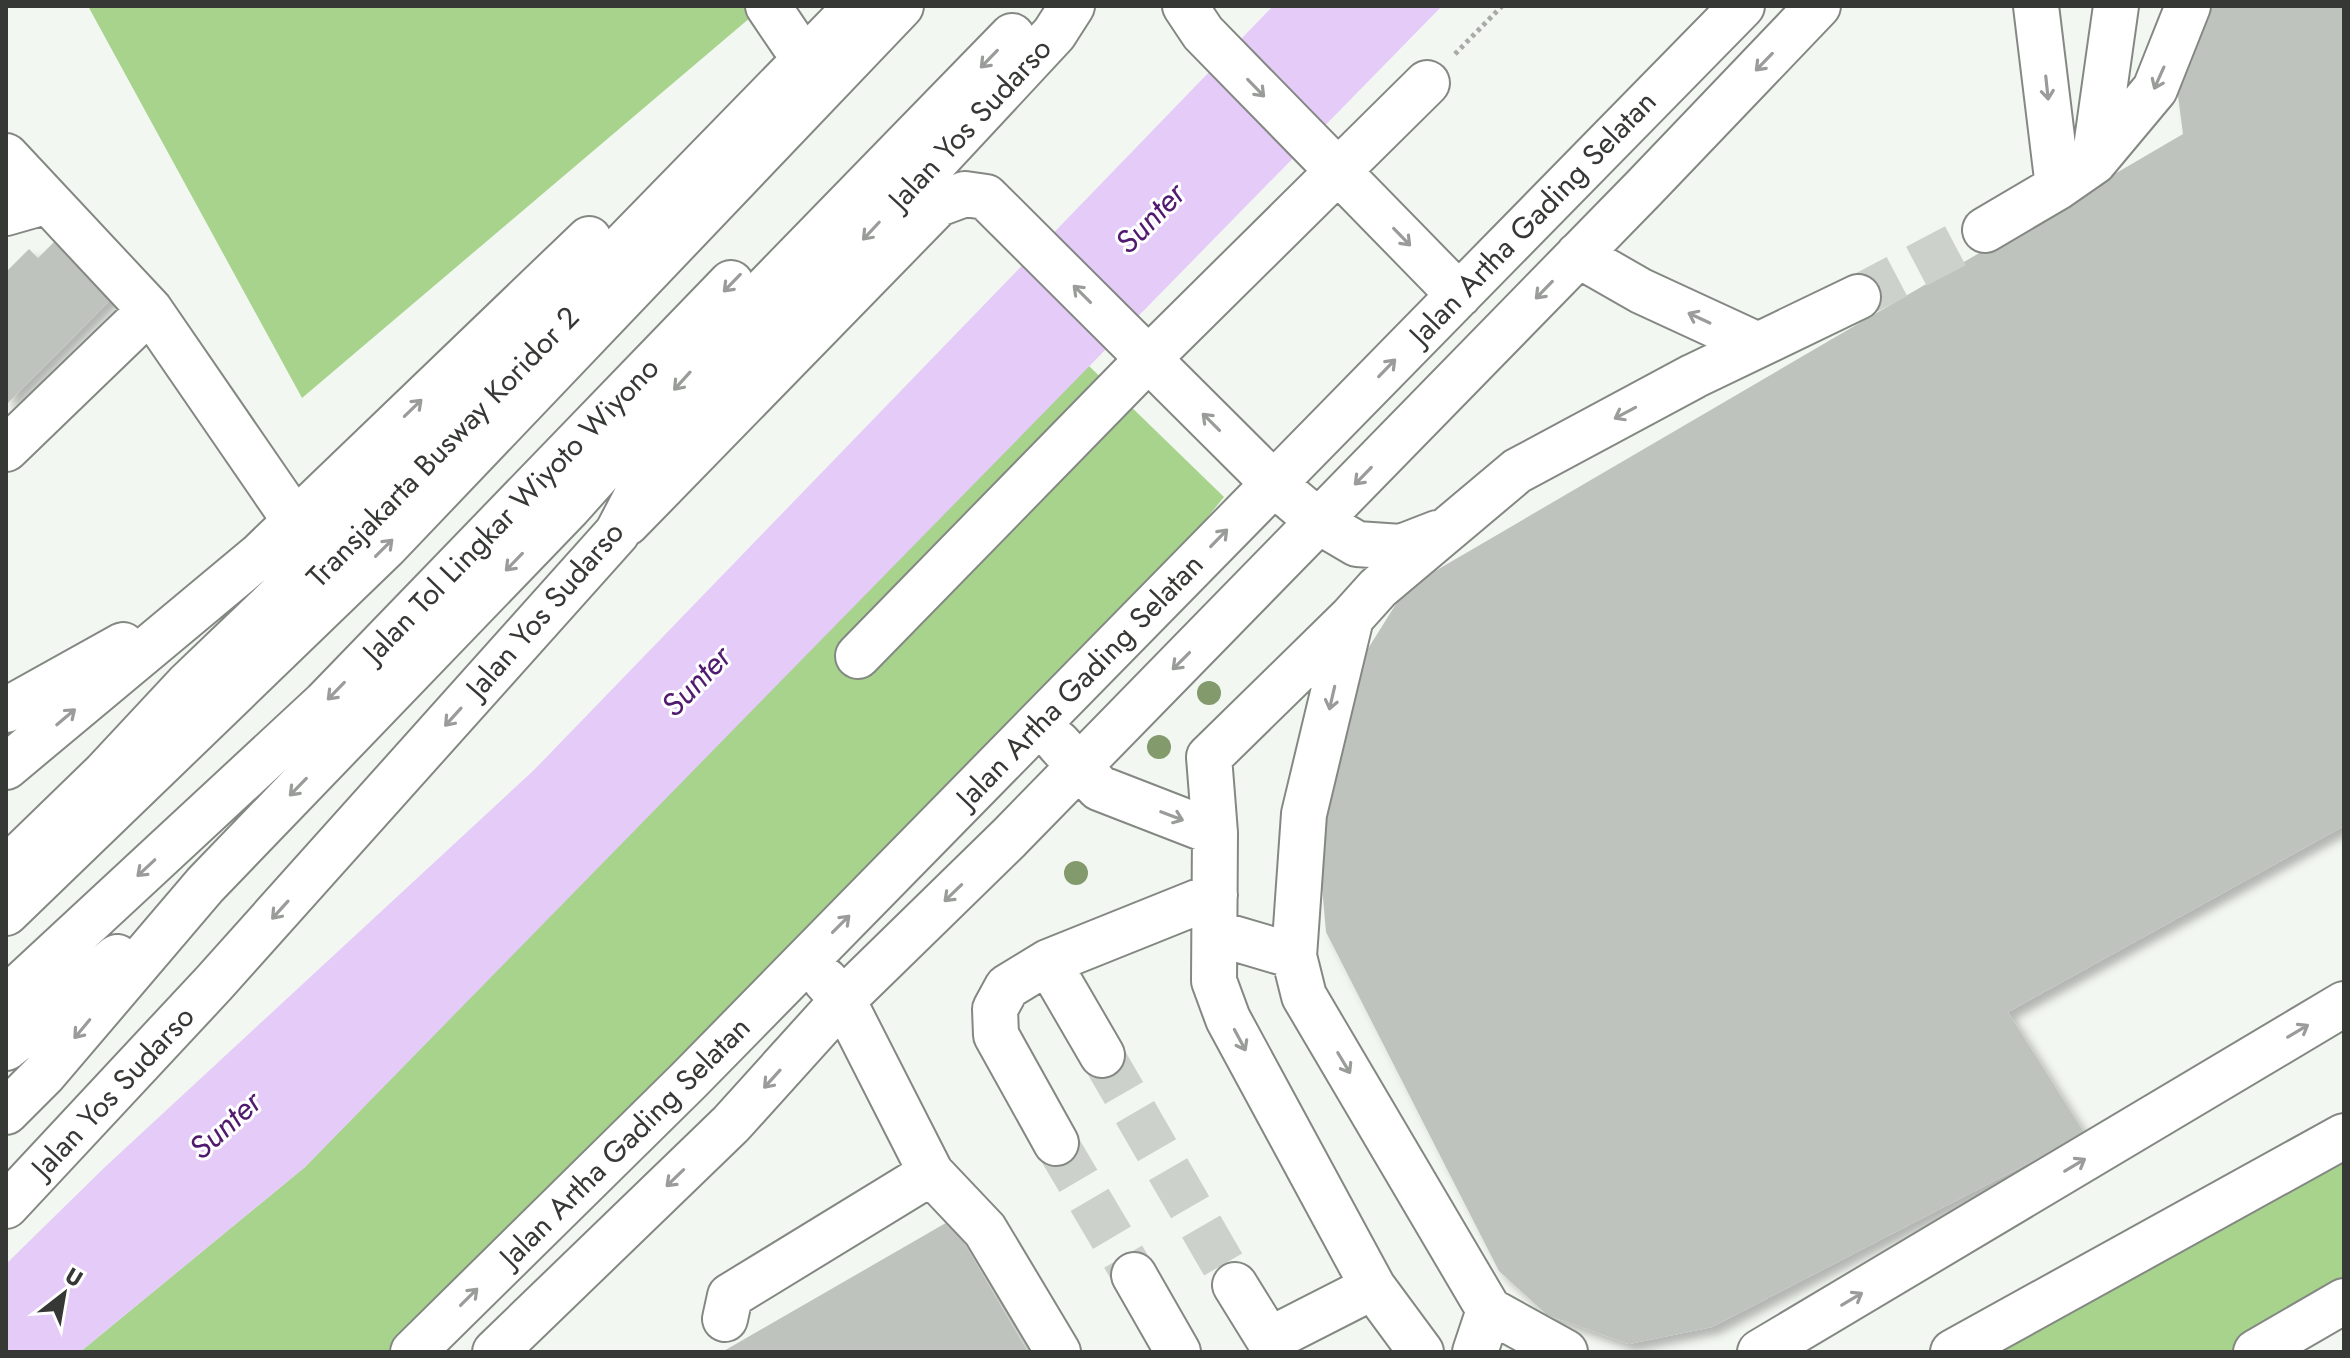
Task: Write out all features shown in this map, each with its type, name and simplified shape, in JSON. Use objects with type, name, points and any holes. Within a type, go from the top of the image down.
[{"type":"main road","points":[[768,6],[793,43]]},
{"type":"main road","points":[[6,767],[259,556],[829,6]]},
{"type":"main road","points":[[6,869],[104,774],[187,685],[380,500],[857,6]]},
{"type":"main road","name":"Transjakarta Busway Koridor 2","points":[[6,881],[239,656],[873,6]]},
{"type":"main road","points":[[6,913],[385,547],[901,6]]},
{"type":"main road","name":"Jalan Tol Lingkar Wiyoto Wiyono","points":[[6,999],[325,703],[1000,6]]},
{"type":"main road","points":[[6,1112],[44,1074],[205,885],[569,507],[753,302],[1033,15],[1046,6]]},
{"type":"main road","name":"Jalan Yos Sudarso","points":[[6,1206],[214,983],[617,533],[652,466],[1054,34],[1072,6]]},
{"type":"main road","name":"Jalan Artha Gading Selatan","points":[[413,1352],[689,1080],[1040,724],[1262,472],[1742,6]]},
{"type":"main road","name":"Jalan Artha Gading Selatan","points":[[495,1352],[731,1124],[843,1000],[1009,838],[1818,6]]},
{"type":"main road","points":[[2036,6],[2058,187]]},
{"type":"main road","points":[[2094,162],[2116,6]]},
{"type":"main road","points":[[1985,230],[2094,162],[2155,89],[2188,6]]},
{"type":"main road","points":[[1194,20],[1452,288]]},
{"type":"main road","points":[[858,656],[1152,363],[1335,169],[1427,83]]},
{"type":"main road","points":[[6,156],[150,310],[295,521]]},
{"type":"main road","points":[[617,533],[938,204],[965,194],[986,197],[1262,472],[1318,521],[1357,544],[1401,547],[1446,530]]},
{"type":"main road","points":[[6,213],[48,201]]},
{"type":"main road","points":[[1578,255],[1641,291],[1758,345]]},
{"type":"main road","points":[[1421,1352],[1373,1287],[1228,1019],[1214,981],[1215,833],[1209,757],[1378,588],[1517,471],[1758,345],[1858,297]]},
{"type":"main road","points":[[6,449],[150,310]]},
{"type":"main road","points":[[6,830],[326,521],[357,462]]},
{"type":"main road","points":[[6,710],[214,594]]},
{"type":"main road","points":[[1351,618],[1304,814],[1294,956],[1304,996],[1489,1310],[1565,1352]]},
{"type":"main road","points":[[1040,724],[1099,788],[1215,833]]},
{"type":"main road","points":[[6,1030],[205,885]]},
{"type":"main road","points":[[6,1048],[205,885]]},
{"type":"main road","points":[[1056,1143],[996,1035],[995,1009],[1007,987],[1048,962],[1216,914],[1294,956]]},
{"type":"main road","points":[[806,960],[843,1000],[931,1173],[985,1230],[1058,1352]]},
{"type":"main road","points":[[1048,962],[1102,1055]]},
{"type":"main road","points":[[1760,1352],[1816,1337],[2344,1004]]},
{"type":"main road","points":[[1953,1352],[2344,1136]]},
{"type":"main road","points":[[725,1319],[730,1296],[931,1173]]},
{"type":"main road","points":[[1134,1275],[1178,1352]]},
{"type":"main road","points":[[1235,1285],[1263,1348],[1373,1287]]},
{"type":"main road","points":[[2256,1352],[2344,1301]]},
{"type":"main road","points":[[1475,1352],[1489,1310]]},
{"type":"path","points":[[1427,83],[1502,6]]},
{"type":"green space","points":[[88,6],[744,6],[751,17],[302,398]]},
{"type":"green space","points":[[1088,365],[1224,497],[1040,724],[413,1352],[80,1352],[305,1167]]},
{"type":"green space","points":[[2344,1133],[2344,1301],[2256,1352],[1954,1352]]},
{"type":"water","name":"Sunter","points":[[1273,6],[1442,6],[305,1167],[80,1352],[6,1352],[6,1264],[105,1167],[534,770]]},
{"type":"building","points":[[2196,6],[2344,6],[2344,826],[2008,1012],[2085,1134],[1712,1327],[1629,1344],[1547,1315],[1499,1271],[1326,932],[1316,819],[1337,698],[1406,588],[2183,134],[2177,88]]},
{"type":"building","points":[[65,231],[122,288],[6,405],[6,272],[29,249],[38,258]]},
{"type":"building","points":[[951,1220],[1028,1352],[722,1352]]},
{"type":"tunnel","points":[[1858,297],[1985,230]]},
{"type":"tunnel","points":[[1102,1055],[1235,1285]]},
{"type":"tunnel","points":[[1056,1143],[1134,1275]]}]
